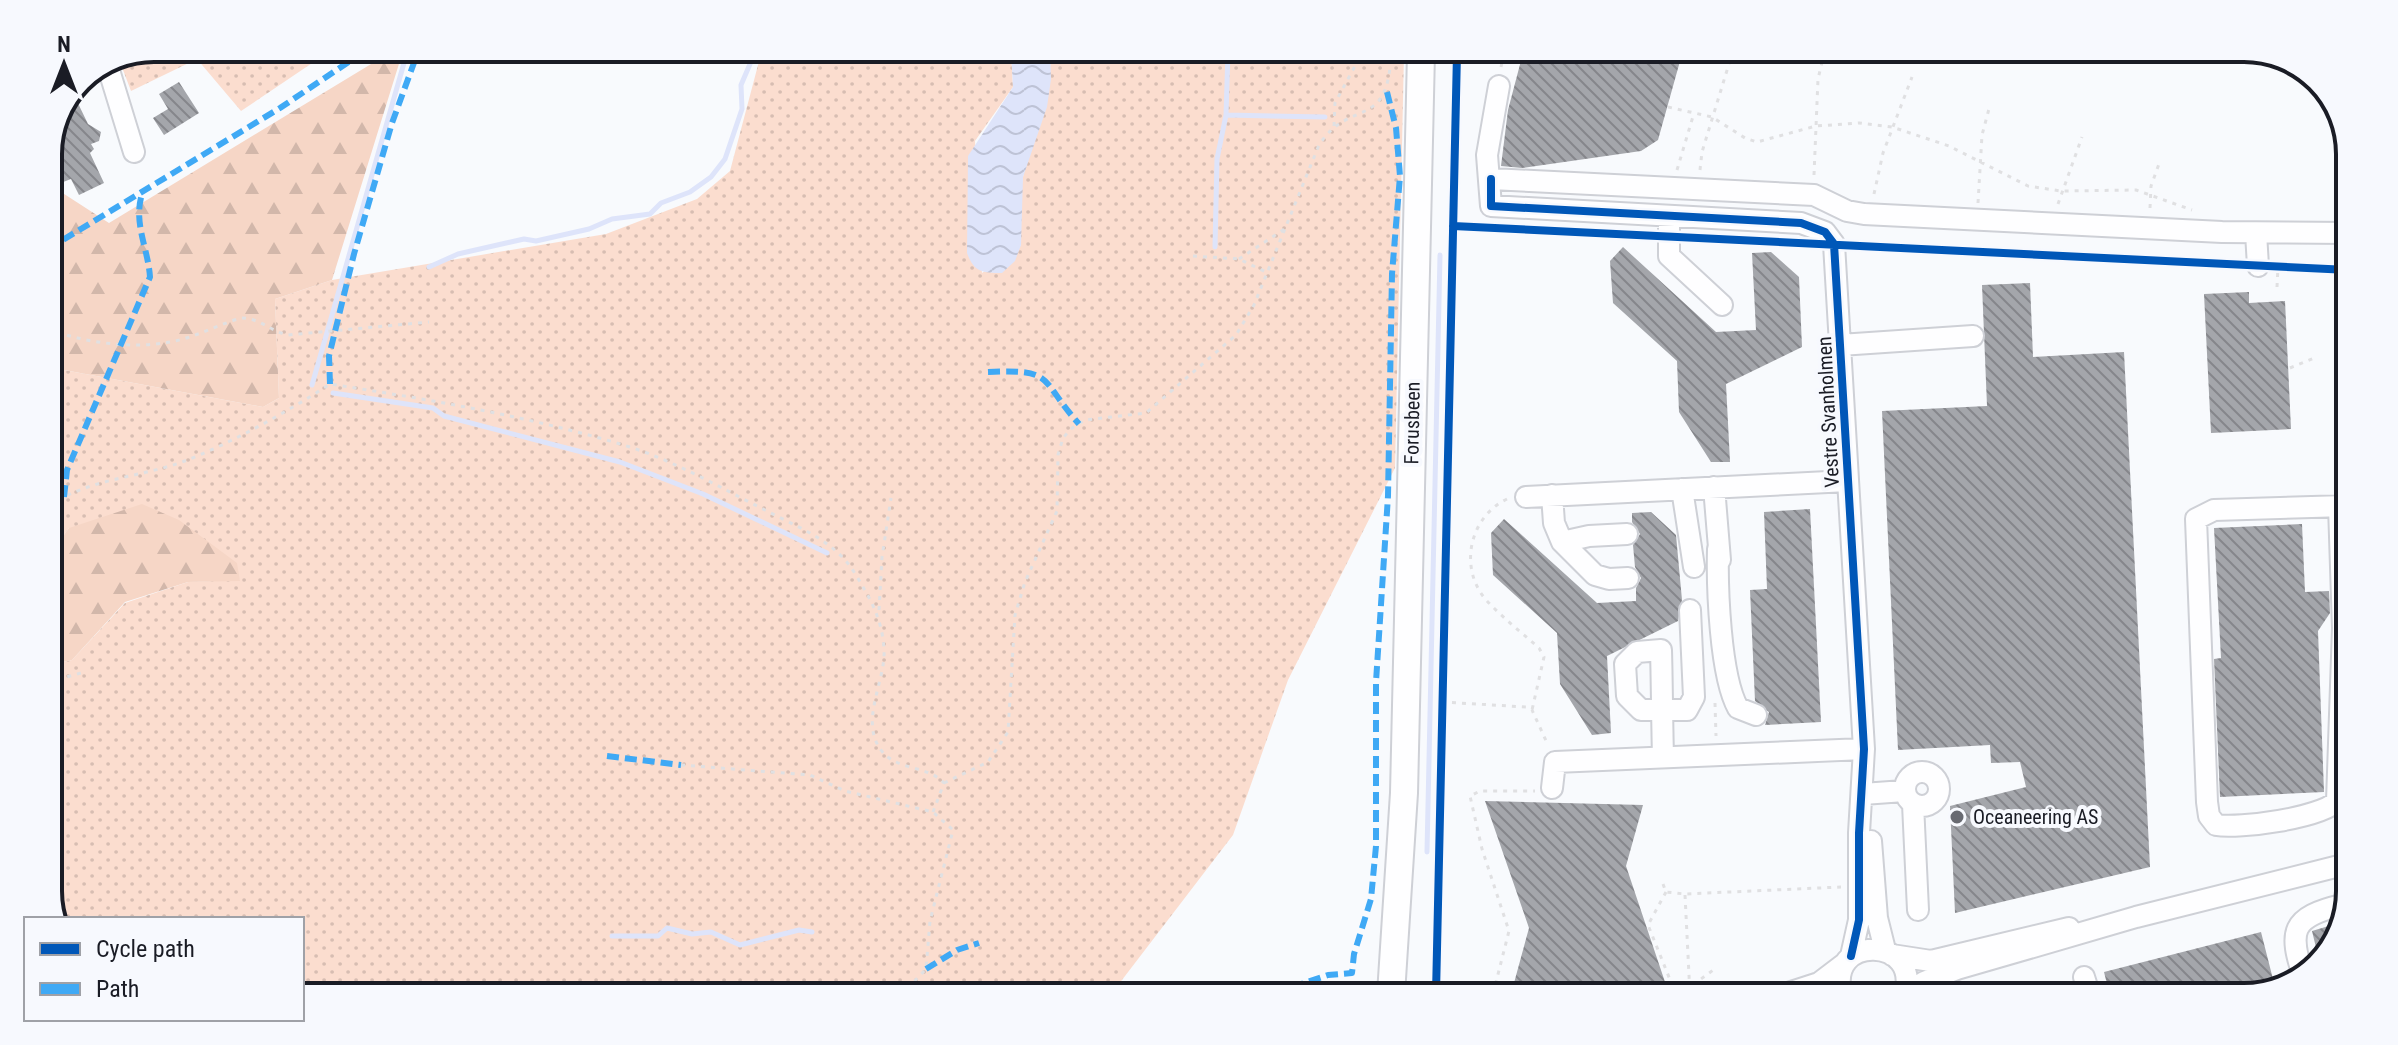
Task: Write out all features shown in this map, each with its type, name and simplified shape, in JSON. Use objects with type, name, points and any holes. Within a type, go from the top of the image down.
[{"type":"main road","name":"Forusbeen","points":[[1392,983],[1404,793],[1421,62]]},
{"type":"main road","name":"Forusbeen","points":[[1404,793],[1408,983]]},
{"type":"street","points":[[110,73],[134,152]]},
{"type":"street","points":[[1499,86],[1487,155],[1491,206],[1801,223],[1825,232],[1839,206]]},
{"type":"street","points":[[1491,179],[1814,195],[1855,213],[2256,233],[2336,233]]},
{"type":"street","points":[[1669,218],[1669,256],[1722,305]]},
{"type":"street","name":"Vestre Svanholmen","points":[[1825,232],[1834,244],[1864,749],[1859,833],[1859,920],[1839,983]]},
{"type":"street","points":[[2256,233],[2268,266]]},
{"type":"street","points":[[1840,345],[1973,336]]},
{"type":"street","points":[[1526,497],[1848,481]]},
{"type":"street","points":[[1714,487],[1718,549],[1726,592],[1723,639],[1735,703],[1743,712],[1756,715]]},
{"type":"street","points":[[1682,489],[1694,567]]},
{"type":"street","points":[[1552,495],[1554,523],[1562,542],[1595,575],[1609,579],[1628,578]]},
{"type":"street","points":[[2336,506],[2214,510],[2196,519],[2209,816],[2216,825],[2232,828],[2322,811],[2336,802]]},
{"type":"street","points":[[1562,542],[1589,536],[1627,534]]},
{"type":"street","points":[[1663,756],[1662,710],[1687,710],[1694,697],[1690,610]]},
{"type":"street","points":[[1552,788],[1555,762],[1864,749]]},
{"type":"street","points":[[1863,794],[1908,798],[1918,910]]},
{"type":"street","name":"Vestre Svanholmen","points":[[1863,794],[1870,831],[1877,918],[1889,952],[1905,971],[1905,983]]},
{"type":"street","points":[[1925,983],[1935,976],[2136,917],[2336,867]]},
{"type":"street","points":[[2299,964],[2293,946],[2295,933],[2317,911],[2334,907]]},
{"type":"street","points":[[1819,983],[1848,960],[1873,948],[1931,961],[2041,932],[2136,917]]},
{"type":"path","points":[[933,812],[944,783],[988,762],[1008,732],[1015,615],[1025,582],[1057,511],[1058,455],[1063,438],[1085,420],[1146,413],[1236,335],[1254,305],[1319,145],[1334,126],[1369,110],[1383,98],[1391,62]]},
{"type":"path","points":[[1699,190],[1702,152],[1729,62]]},
{"type":"path","points":[[1814,195],[1818,79],[1822,62]]},
{"type":"path","points":[[1334,126],[1335,103],[1355,66]]},
{"type":"path","points":[[1872,214],[1878,172],[1912,77]]},
{"type":"path","points":[[1977,218],[1983,126],[1990,105]]},
{"type":"path","points":[[1668,107],[1712,117],[1757,142],[1816,126],[1859,123],[1892,127],[1949,146],[1981,165],[2028,186],[2061,191],[2119,189],[2150,194],[2163,202],[2201,212]]},
{"type":"path","points":[[1674,189],[1694,113]]},
{"type":"path","points":[[2057,223],[2061,191],[2082,137]]},
{"type":"path","points":[[2149,228],[2150,194],[2159,164]]},
{"type":"path","points":[[1239,259],[1288,227]]},
{"type":"path","points":[[1193,256],[1239,259],[1266,272]]},
{"type":"path","points":[[2277,287],[2268,266],[2292,267]]},
{"type":"path","points":[[62,334],[123,344],[170,342],[241,318],[253,318],[275,332],[288,335],[429,322]]},
{"type":"path","points":[[2290,368],[2314,358]]},
{"type":"path","points":[[62,500],[82,488],[182,462],[305,401],[330,384],[467,405],[635,449],[826,542],[851,567],[879,612]]},
{"type":"path","points":[[1526,497],[1509,499],[1485,514],[1474,531],[1471,567],[1486,600],[1539,648],[1544,657],[1532,710],[1555,762]]},
{"type":"path","points":[[891,498],[882,557],[879,612],[884,653],[874,712],[874,737],[881,752],[899,764],[937,776],[944,783]]},
{"type":"path","points":[[62,678],[81,673]]},
{"type":"path","points":[[1442,717],[1443,686]]},
{"type":"path","points":[[1442,702],[1517,705],[1532,710]]},
{"type":"path","points":[[681,765],[810,775],[845,791],[933,812],[953,830],[930,921],[926,969],[913,983]]},
{"type":"path","points":[[1496,983],[1509,931],[1482,849],[1470,796],[1480,791],[1526,792],[1552,788]]},
{"type":"path","points":[[1663,884],[1666,892],[1648,925],[1671,983]]},
{"type":"path","points":[[1666,892],[1685,894],[1850,887]]},
{"type":"path","points":[[1685,894],[1690,983]]},
{"type":"path","points":[[1695,983],[1716,968]]},
{"type":"shaded area","points":[[154,62],[191,62],[131,91],[122,68]]},
{"type":"shaded area","points":[[200,62],[314,62],[241,111]]},
{"type":"shaded area","points":[[759,62],[1012,62],[1013,87],[975,141],[982,273],[1021,245],[1023,177],[1045,103],[1050,62],[1404,62],[1395,468],[1288,680],[1233,835],[1120,983],[304,983],[304,917],[66,917],[62,897],[62,662],[72,660],[125,603],[188,582],[240,580],[69,528],[62,538],[62,370],[263,407],[279,398],[275,299],[332,280],[606,234],[697,199],[730,171]]},
{"type":"green space","points":[[374,62],[400,62],[332,280],[275,299],[279,398],[263,407],[62,370],[62,193],[109,223]]},
{"type":"green space","points":[[142,504],[179,520],[237,563],[240,581],[188,582],[125,602],[72,660],[62,662],[62,538],[69,528]]},
{"type":"water","points":[[1012,62],[1050,62],[1047,107],[1023,177],[1021,245],[1015,261],[1002,273],[989,273],[976,268],[967,253],[968,156],[1013,87]]},
{"type":"building","points":[[1521,62],[1680,62],[1658,140],[1641,151],[1522,168],[1501,166],[1508,110]]},
{"type":"building","points":[[179,82],[199,113],[164,135],[153,118],[168,109],[159,94]]},
{"type":"building","points":[[77,104],[88,124],[101,132],[99,141],[91,144],[94,149],[90,153],[104,183],[79,195],[71,179],[62,182],[65,130]]},
{"type":"building","points":[[1623,247],[1716,332],[1756,330],[1752,253],[1771,252],[1799,277],[1802,347],[1726,384],[1730,462],[1711,462],[1679,412],[1677,361],[1613,303],[1610,261]]},
{"type":"building","points":[[2030,283],[2033,357],[2124,352],[2150,867],[1955,913],[1950,806],[2026,787],[2020,762],[1991,763],[1990,745],[1898,750],[1882,411],[1987,406],[1982,285]]},
{"type":"building","points":[[2249,292],[2249,303],[2285,301],[2291,429],[2211,433],[2204,294]]},
{"type":"building","points":[[1810,509],[1821,722],[1765,725],[1769,712],[1755,701],[1750,590],[1767,589],[1764,512]]},
{"type":"building","points":[[1651,512],[1676,535],[1682,600],[1678,621],[1607,656],[1611,733],[1592,735],[1560,684],[1557,633],[1493,575],[1491,533],[1504,519],[1597,603],[1636,601],[1636,588],[1641,578],[1635,567],[1633,545],[1640,534],[1632,522],[1632,513]]},
{"type":"building","points":[[2302,524],[2305,592],[2329,591],[2330,613],[2318,631],[2324,792],[2220,797],[2214,659],[2221,658],[2214,528]]},
{"type":"building","points":[[1485,801],[1643,805],[1626,866],[1665,982],[1514,983],[1529,928]]},
{"type":"building","points":[[2329,926],[2316,948],[2312,931]]},
{"type":"building","points":[[2261,932],[2273,978],[2244,983],[2107,983],[2104,972]]},
{"type":"waterway","points":[[312,385],[404,62]]},
{"type":"waterway","points":[[429,267],[458,254],[524,239],[536,241],[589,229],[612,219],[650,214],[661,203],[690,192],[711,177],[725,159],[742,109],[741,85],[751,62]]},
{"type":"waterway","points":[[1215,247],[1217,159],[1226,115],[1228,62]]},
{"type":"waterway","points":[[1226,115],[1325,117]]},
{"type":"waterway","points":[[1427,852],[1440,255]]},
{"type":"waterway","points":[[333,393],[433,408],[444,416],[620,462],[703,494],[827,553]]},
{"type":"waterway","points":[[612,936],[658,936],[667,928],[692,934],[711,932],[740,945],[799,930],[812,932]]},
{"type":"marked path","points":[[62,240],[280,108],[349,62]]},
{"type":"marked path","points":[[330,384],[329,356],[354,254],[392,123],[414,62]]},
{"type":"marked path","points":[[1304,983],[1328,975],[1352,973],[1354,954],[1371,899],[1376,846],[1376,682],[1388,496],[1392,274],[1400,176],[1396,128],[1387,92]]},
{"type":"marked path","points":[[64,497],[67,470],[150,277],[139,215],[142,194]]},
{"type":"marked path","points":[[988,372],[1036,375],[1044,380],[1079,424]]},
{"type":"marked path","points":[[607,756],[681,765]]},
{"type":"marked path","points":[[926,969],[957,950],[979,943]]},
{"type":"cycle path","points":[[1436,983],[1457,62]]},
{"type":"cycle path","points":[[1491,179],[1491,206],[1801,223],[1825,232],[1834,244],[1864,749],[1859,833],[1859,920],[1851,956]]},
{"type":"cycle path","points":[[1453,226],[2336,269]]},
{"type":"place","name":"Oceaneering AS","points":[[1957,817]]}]
